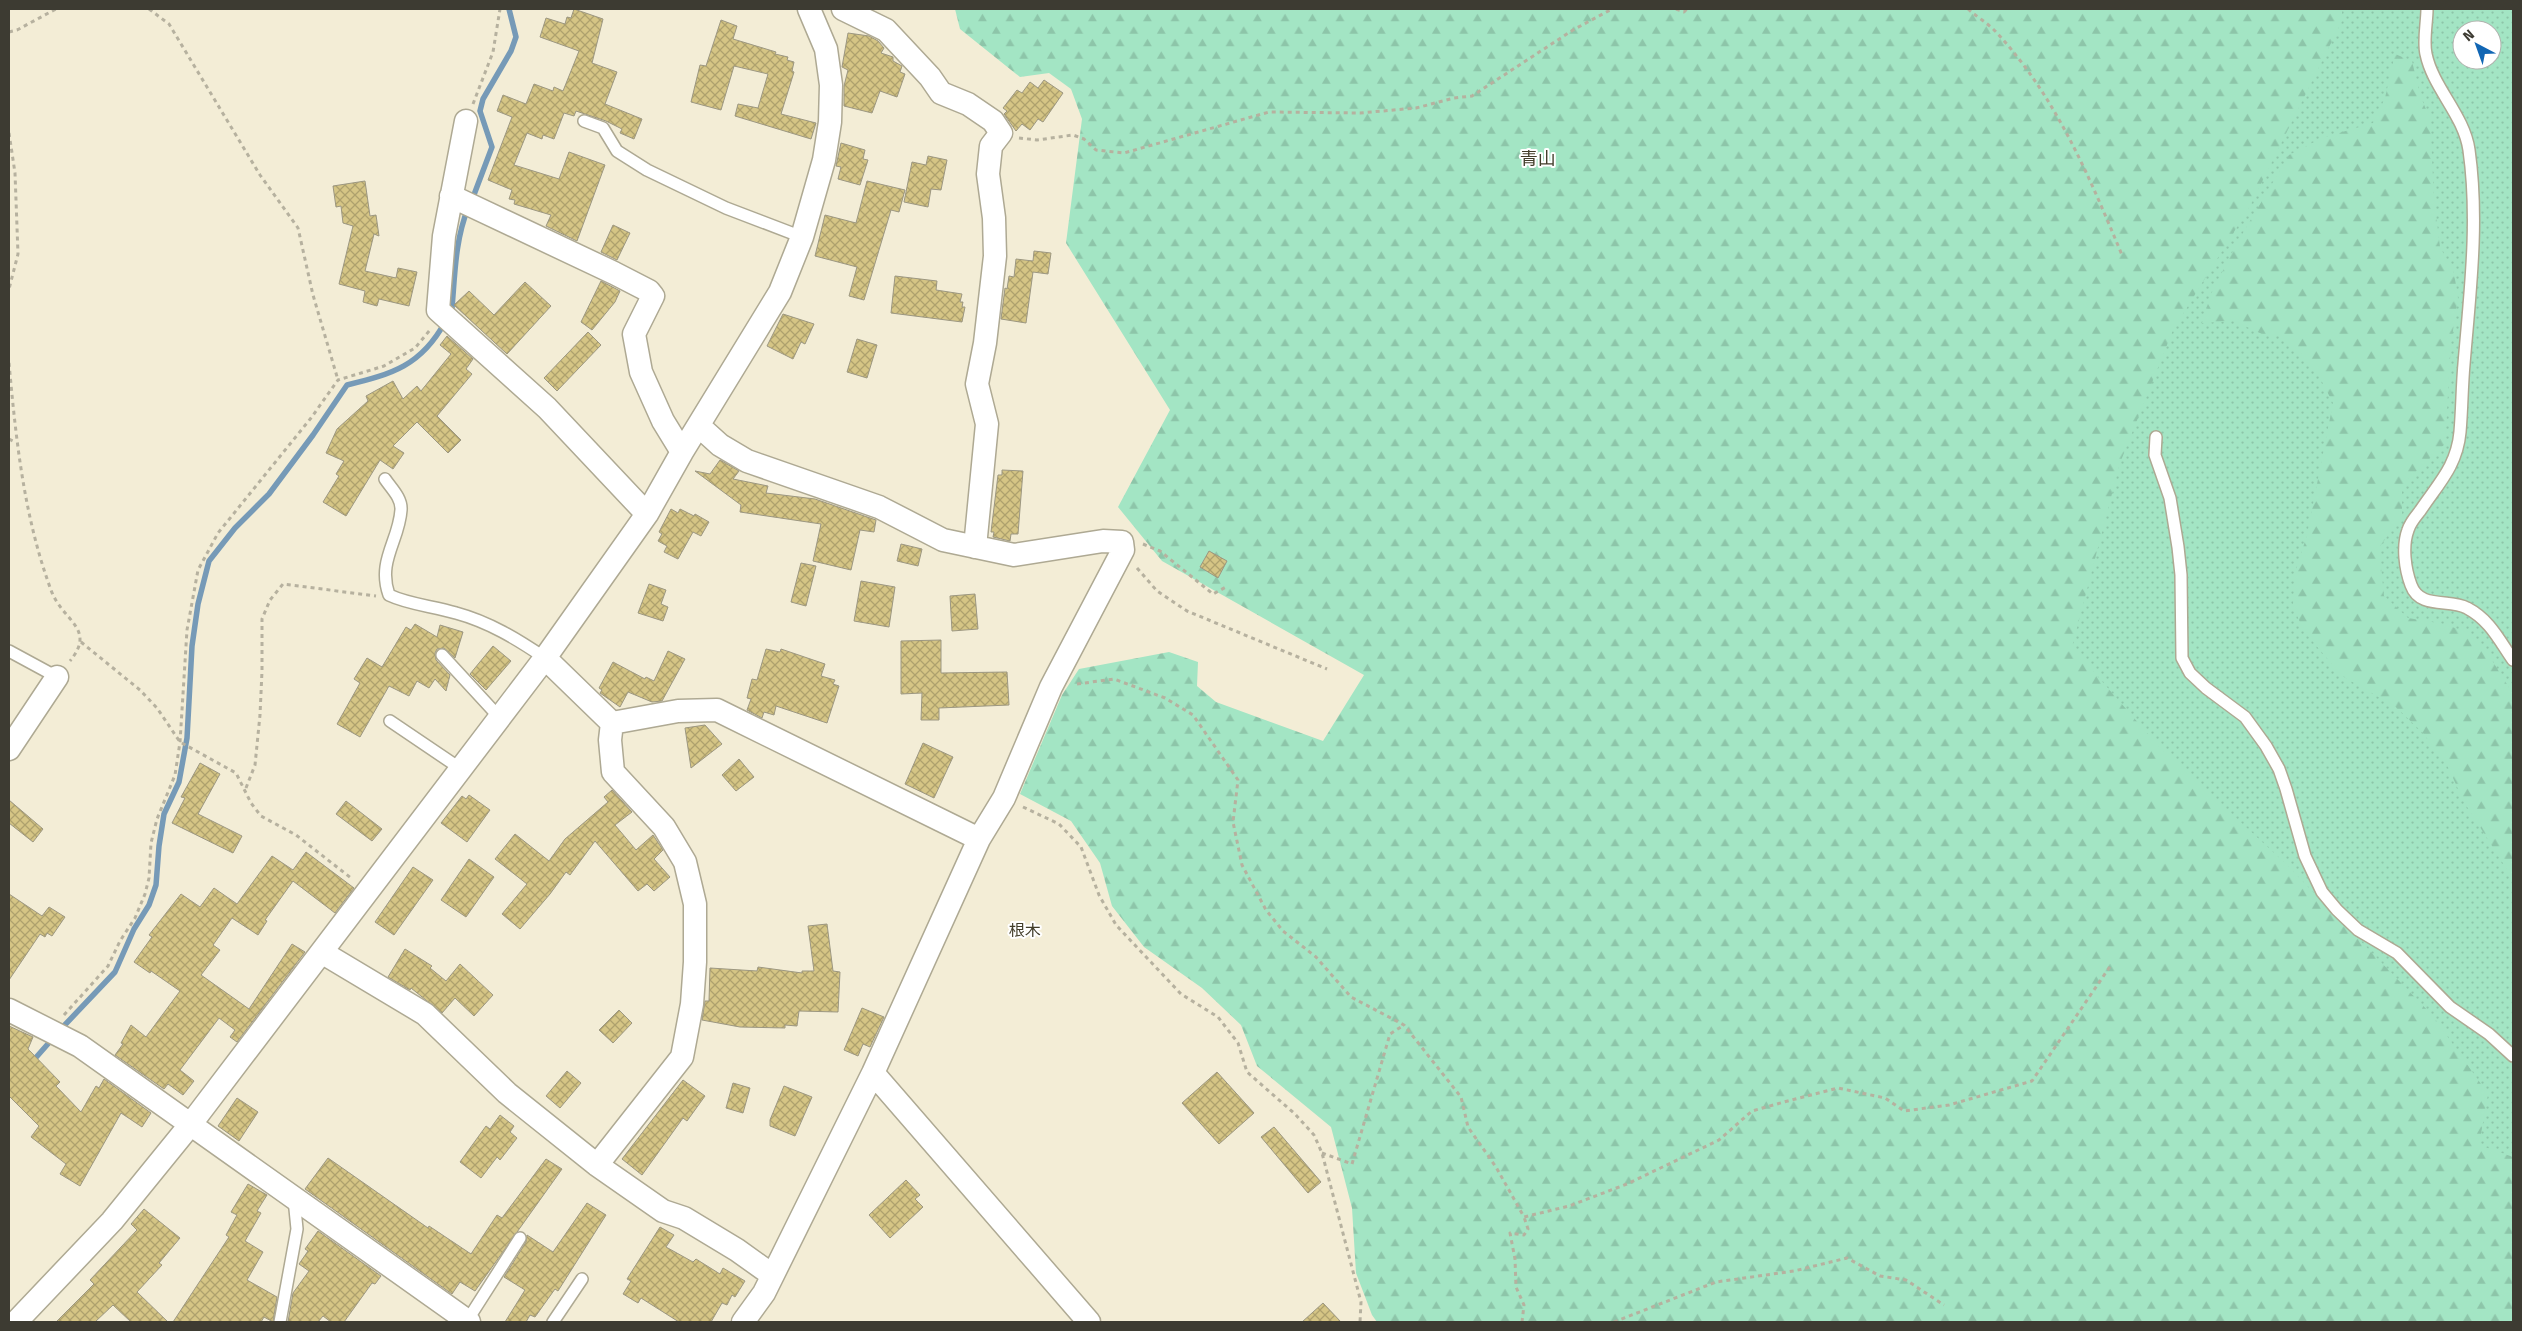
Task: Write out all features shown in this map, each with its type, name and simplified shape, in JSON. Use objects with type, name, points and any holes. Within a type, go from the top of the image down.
[{"type":"street","points":[[16,1322],[112,1221],[190,1125],[323,953],[545,658],[647,514],[682,452],[780,292],[802,237],[824,160],[830,122],[830,85],[826,50],[809,9]]},
{"type":"street","points":[[844,9],[886,30],[930,77],[941,92],[968,104],[993,120],[1001,133],[991,146],[988,174],[994,218],[995,256],[985,343],[977,384],[987,424],[975,547]]},
{"type":"street","points":[[466,121],[444,236],[438,310],[547,408],[647,514]]},
{"type":"street","points":[[451,196],[649,291],[653,296],[634,334],[641,372],[663,421],[682,452]]},
{"type":"street","points":[[699,426],[720,446],[747,461],[879,507],[943,540],[1014,555],[1103,542],[1122,546],[1051,688],[1004,798],[979,839],[873,1073],[764,1293],[743,1322]]},
{"type":"street","points":[[545,658],[612,723]]},
{"type":"street","points":[[9,749],[57,677]]},
{"type":"street","points":[[612,723],[678,711],[717,710],[979,839]]},
{"type":"street","points":[[597,1165],[682,1058],[692,1004],[695,962],[695,904],[685,862],[664,827],[613,772],[610,740],[612,723]]},
{"type":"street","points":[[323,953],[425,1014],[507,1093],[597,1165],[663,1211],[684,1218],[737,1250],[772,1275]]},
{"type":"street","points":[[9,1010],[80,1046],[468,1321]]},
{"type":"street","points":[[873,1073],[1089,1322]]},
{"type":"lane","points":[[2427,9],[2425,53],[2449,105],[2462,127],[2469,147],[2474,199],[2473,271],[2463,372],[2460,433],[2456,456],[2447,474],[2408,529],[2405,551],[2407,570],[2411,588],[2422,599],[2442,604],[2464,606],[2478,614],[2492,626],[2513,660]]},
{"type":"lane","points":[[584,121],[603,128],[617,151],[647,170],[718,204],[802,237]]},
{"type":"lane","points":[[2156,437],[2155,455],[2170,498],[2178,547],[2181,575],[2182,658],[2190,673],[2245,717],[2266,746],[2279,769],[2305,856],[2322,892],[2358,930],[2397,953],[2450,1007],[2489,1034],[2513,1056]]},
{"type":"lane","points":[[384,479],[397,495],[401,509],[384,580],[389,595],[400,600],[456,613],[483,622],[517,639],[545,658]]},
{"type":"lane","points":[[9,651],[57,677]]},
{"type":"lane","points":[[442,655],[500,718]]},
{"type":"lane","points":[[390,721],[461,769]]},
{"type":"lane","points":[[280,1322],[297,1228],[294,1199]]},
{"type":"lane","points":[[468,1321],[520,1238]]},
{"type":"lane","points":[[553,1322],[582,1279]]},
{"type":"path","points":[[9,32],[17,30],[56,9]]},
{"type":"path","points":[[148,9],[169,24],[260,175],[298,228],[313,295],[338,380]]},
{"type":"path","points":[[466,121],[493,52],[500,9]]},
{"type":"path","points":[[1001,133],[1037,140],[1073,135],[1084,140],[1096,150],[1124,153],[1270,112],[1360,113],[1416,108],[1454,98],[1472,96],[1540,51],[1612,9]]},
{"type":"path","points":[[1676,9],[1684,12],[1687,9]]},
{"type":"path","points":[[1968,9],[1997,32],[2052,105],[2080,158],[2122,254]]},
{"type":"path","points":[[9,133],[15,173],[18,254],[9,289]]},
{"type":"path","points":[[50,1030],[97,980],[135,918],[148,878],[151,843],[155,827],[175,774],[180,742],[187,630],[198,570],[218,533],[311,418],[338,380],[384,366],[415,348],[430,330],[438,310]]},
{"type":"path","points":[[9,363],[16,442],[26,503],[51,593],[64,613],[81,633],[81,642],[73,657],[57,677]]},
{"type":"path","points":[[9,438],[16,442]]},
{"type":"path","points":[[1226,587],[1213,594],[1160,552],[1139,542],[1122,546],[1157,592],[1187,611],[1327,669]]},
{"type":"path","points":[[246,789],[255,765],[262,671],[262,619],[270,600],[283,584],[369,596],[389,595]]},
{"type":"path","points":[[81,642],[140,690],[157,708],[180,742],[236,773],[246,789],[251,803],[261,816],[296,835],[369,892]]},
{"type":"path","points":[[1051,688],[1114,679],[1165,698],[1193,715],[1238,780],[1232,822],[1242,865],[1266,910],[1284,931],[1316,956],[1351,998],[1404,1025],[1461,1097],[1468,1127],[1496,1167],[1524,1217],[1528,1229],[1524,1235],[1510,1233],[1515,1259],[1516,1287],[1524,1305],[1522,1322]]},
{"type":"path","points":[[1004,798],[1060,824],[1081,847],[1099,895],[1116,925],[1181,994],[1218,1017],[1238,1042],[1247,1072],[1295,1114],[1314,1135],[1322,1153],[1361,1302],[1360,1322]]},
{"type":"path","points":[[1524,1217],[1569,1206],[1627,1184],[1719,1140],[1752,1111],[1784,1102],[1838,1088],[1885,1098],[1904,1111],[1949,1105],[2032,1081],[2111,965]]},
{"type":"path","points":[[1322,1153],[1352,1164],[1390,1034],[1404,1025]]},
{"type":"path","points":[[1614,1322],[1716,1282],[1794,1271],[1847,1258],[1880,1276],[1906,1280],[1944,1305]]},
{"type":"green space","points":[[955,9],[2342,9],[2342,21],[2250,206],[2173,330],[2120,463],[2072,647],[2161,749],[2285,863],[2433,1016],[2488,1094],[2479,1145],[2513,1157],[2513,1322],[1377,1322],[1372,1315],[1356,1273],[1352,1208],[1331,1127],[1257,1066],[1241,1025],[1202,988],[1144,947],[1112,906],[1100,863],[1071,821],[1020,794],[1062,695],[1079,669],[1169,652],[1198,662],[1197,686],[1216,702],[1323,741],[1364,675],[1162,561],[1118,507],[1170,410],[1066,243],[1082,119],[1071,89],[1049,73],[1020,77],[960,29]]},
{"type":"green space","points":[[2018,9],[2513,9],[2513,1322],[2029,780]]},
{"type":"green space","points":[[2395,54],[2412,61],[2420,95],[2430,119],[2434,199],[2440,247],[2454,273],[2458,298],[2451,343],[2445,444],[2402,485],[2402,515],[2379,548],[2384,596],[2408,618],[2444,624],[2466,632],[2490,657],[2513,694],[2513,879],[2464,802],[2448,767],[2423,733],[2396,707],[2342,676],[2303,630],[2293,605],[2295,573],[2307,535],[2333,403],[2319,376],[2303,355],[2281,336],[2262,334],[2234,321],[2202,323],[2211,294],[2237,243],[2289,155],[2322,138],[2373,123],[2385,98]]},
{"type":"building","points":[[574,9],[603,19],[592,63],[617,72],[605,104],[642,119],[634,139],[620,133],[622,129],[606,121],[576,111],[574,116],[564,113],[554,139],[543,135],[542,139],[527,133],[514,165],[559,179],[569,152],[605,165],[577,241],[546,226],[551,215],[514,204],[515,200],[509,199],[512,190],[488,180],[512,117],[497,111],[503,95],[526,104],[534,84],[553,91],[554,87],[563,91],[579,51],[540,37],[546,18],[565,24],[567,17],[571,18]]},
{"type":"building","points":[[721,20],[737,26],[733,39],[776,52],[775,54],[788,57],[787,60],[794,62],[792,71],[794,72],[781,114],[816,123],[811,139],[735,116],[738,104],[758,108],[768,74],[734,66],[721,110],[691,102],[700,65],[706,66]]},
{"type":"building","points":[[848,33],[869,36],[878,41],[884,48],[881,53],[893,57],[893,61],[902,66],[900,72],[905,74],[897,97],[880,91],[872,113],[844,106],[844,86],[848,70],[842,67]]},
{"type":"building","points":[[1044,80],[1063,93],[1043,122],[1038,119],[1030,130],[1022,124],[1016,131],[1004,114],[1007,111],[1003,108],[1017,90],[1022,93],[1030,82],[1038,88]]},
{"type":"building","points":[[841,143],[865,150],[863,159],[868,160],[860,185],[838,179],[841,167],[836,166]]},
{"type":"building","points":[[928,156],[947,160],[941,190],[931,189],[928,207],[904,202],[912,162],[926,165]]},
{"type":"building","points":[[365,181],[370,216],[376,215],[379,236],[374,234],[365,271],[396,278],[398,268],[417,272],[409,306],[379,299],[377,306],[363,302],[365,291],[339,284],[353,226],[343,223],[341,206],[336,207],[333,186]]},
{"type":"building","points":[[867,181],[905,190],[899,212],[891,210],[864,300],[849,296],[857,267],[815,256],[825,215],[856,223]]},
{"type":"building","points":[[613,225],[630,233],[617,260],[601,252]]},
{"type":"building","points":[[1034,251],[1051,253],[1048,274],[1033,272],[1026,323],[1001,319],[1005,288],[1007,289],[1009,276],[1014,277],[1016,259],[1033,261]]},
{"type":"building","points":[[895,276],[937,281],[936,290],[962,294],[960,302],[963,302],[962,307],[965,307],[962,322],[891,313]]},
{"type":"building","points":[[601,281],[620,291],[615,302],[592,330],[581,322]]},
{"type":"building","points":[[525,282],[551,306],[507,354],[454,305],[469,291],[494,315]]},
{"type":"building","points":[[783,314],[814,324],[805,344],[801,342],[793,359],[767,346]]},
{"type":"building","points":[[588,332],[601,345],[557,391],[544,378]]},
{"type":"building","points":[[447,336],[473,359],[466,369],[472,374],[437,416],[461,440],[448,453],[417,422],[393,446],[404,453],[393,469],[380,460],[346,516],[323,502],[339,476],[336,474],[344,461],[326,453],[337,429],[368,401],[366,396],[393,381],[403,399],[417,386],[421,391],[451,354],[440,345]]},
{"type":"building","points":[[857,339],[877,345],[867,378],[847,372]]},
{"type":"building","points":[[720,460],[739,471],[733,479],[768,486],[766,493],[815,499],[876,520],[874,532],[860,530],[851,570],[813,561],[821,524],[740,512],[741,505],[695,471],[710,474]]},
{"type":"building","points":[[1002,470],[1023,471],[1018,534],[1011,534],[1010,541],[993,537],[994,532],[991,532],[998,475],[1002,475]]},
{"type":"building","points":[[671,509],[678,513],[680,509],[694,516],[695,514],[709,522],[701,536],[693,532],[678,559],[664,552],[667,546],[658,541],[662,534],[659,532]]},
{"type":"building","points":[[901,544],[922,549],[918,566],[897,561]]},
{"type":"building","points":[[1209,551],[1227,561],[1218,578],[1200,567]]},
{"type":"building","points":[[801,563],[816,566],[806,606],[791,602]]},
{"type":"building","points":[[861,581],[895,587],[889,627],[854,621]]},
{"type":"building","points":[[649,584],[666,590],[661,604],[668,607],[663,621],[638,613]]},
{"type":"building","points":[[975,594],[978,629],[952,631],[950,596]]},
{"type":"building","points":[[415,624],[437,637],[440,625],[463,632],[455,658],[444,648],[437,649],[435,653],[436,660],[450,675],[446,691],[435,679],[429,688],[417,681],[409,696],[389,686],[360,737],[337,724],[360,683],[354,679],[367,658],[382,667],[406,627],[411,630]]},
{"type":"building","points":[[941,640],[941,673],[1007,672],[1009,705],[939,708],[939,720],[921,720],[922,693],[901,694],[901,641]]},
{"type":"building","points":[[493,646],[511,661],[486,690],[470,674]]},
{"type":"building","points":[[766,649],[780,652],[781,649],[825,664],[821,676],[835,680],[833,684],[839,686],[827,723],[776,706],[774,715],[764,712],[762,718],[747,710],[751,699],[747,698],[752,679],[757,680]]},
{"type":"building","points":[[668,651],[685,659],[662,701],[652,702],[628,692],[620,707],[600,693],[602,690],[599,688],[613,662],[645,679],[646,677],[654,681]]},
{"type":"building","points":[[705,725],[722,744],[691,768],[685,728]]},
{"type":"building","points":[[923,743],[953,757],[934,798],[905,784]]},
{"type":"building","points":[[739,759],[754,777],[736,791],[722,775]]},
{"type":"building","points":[[200,763],[220,774],[198,814],[242,836],[233,853],[172,823],[185,798],[181,797]]},
{"type":"building","points":[[612,790],[632,812],[615,825],[636,850],[653,835],[663,850],[654,859],[670,877],[654,891],[647,884],[638,891],[595,841],[570,875],[566,872],[520,929],[502,914],[527,884],[495,859],[515,834],[549,861],[565,839],[608,802],[604,797]]},
{"type":"building","points":[[469,795],[490,810],[467,842],[441,823],[462,796],[466,799]]},
{"type":"building","points":[[9,800],[43,829],[33,842],[9,823]]},
{"type":"building","points":[[346,801],[382,829],[372,841],[336,814]]},
{"type":"building","points":[[306,852],[354,888],[335,913],[293,881],[265,920],[267,921],[258,935],[232,918],[213,945],[220,950],[201,975],[249,1009],[292,944],[305,952],[237,1042],[230,1037],[235,1030],[219,1018],[180,1070],[194,1081],[183,1095],[168,1084],[164,1089],[115,1055],[123,1044],[121,1043],[131,1025],[146,1037],[180,991],[134,962],[152,937],[149,935],[181,894],[200,907],[214,888],[237,904],[272,856],[293,870]]},
{"type":"building","points":[[469,859],[494,877],[466,917],[441,900]]},
{"type":"building","points":[[413,867],[433,880],[394,935],[375,922]]},
{"type":"building","points":[[9,894],[42,916],[49,907],[65,917],[52,936],[47,933],[45,937],[40,934],[9,980]]},
{"type":"building","points":[[827,924],[833,971],[840,972],[838,1012],[799,1011],[797,1026],[785,1025],[785,1028],[740,1027],[702,1020],[705,1001],[709,1001],[710,968],[757,971],[758,967],[802,973],[802,971],[814,971],[808,926]]},
{"type":"building","points":[[405,949],[432,966],[430,968],[446,981],[460,964],[493,995],[474,1016],[455,998],[442,1013],[411,988],[410,990],[388,977]]},
{"type":"building","points":[[862,1008],[884,1017],[870,1047],[863,1044],[858,1056],[844,1050]]},
{"type":"building","points":[[619,1010],[632,1023],[613,1043],[599,1030]]},
{"type":"building","points":[[9,1026],[33,1037],[28,1049],[60,1082],[56,1086],[81,1112],[96,1086],[99,1088],[104,1079],[151,1113],[142,1127],[121,1113],[80,1186],[60,1174],[66,1164],[31,1137],[39,1126],[9,1096]]},
{"type":"building","points":[[567,1071],[581,1083],[560,1108],[546,1096]]},
{"type":"building","points":[[1217,1072],[1254,1113],[1219,1144],[1182,1103]]},
{"type":"building","points":[[683,1080],[705,1096],[687,1121],[683,1118],[642,1175],[622,1159]]},
{"type":"building","points":[[733,1083],[750,1088],[743,1113],[726,1108]]},
{"type":"building","points":[[784,1086],[812,1097],[795,1136],[770,1126],[770,1120]]},
{"type":"building","points":[[237,1098],[258,1112],[239,1141],[218,1126]]},
{"type":"building","points":[[500,1115],[514,1126],[510,1132],[517,1138],[500,1160],[497,1157],[481,1178],[460,1162],[486,1126],[490,1129]]},
{"type":"building","points":[[1274,1127],[1321,1182],[1308,1193],[1261,1137]]},
{"type":"building","points":[[328,1158],[428,1228],[429,1226],[471,1254],[497,1215],[502,1218],[546,1159],[562,1169],[475,1291],[460,1282],[452,1294],[305,1189]]},
{"type":"building","points":[[906,1180],[920,1195],[915,1199],[923,1207],[890,1238],[869,1215]]},
{"type":"building","points":[[248,1184],[267,1195],[257,1211],[261,1213],[245,1241],[263,1252],[247,1280],[277,1297],[273,1322],[264,1317],[261,1322],[173,1322],[229,1237],[226,1235],[237,1215],[231,1212]]},
{"type":"building","points":[[587,1203],[606,1215],[558,1291],[555,1289],[535,1317],[530,1315],[526,1322],[505,1322],[525,1290],[504,1277],[526,1242],[527,1235],[553,1252]]},
{"type":"building","points":[[144,1209],[180,1238],[159,1263],[162,1265],[137,1292],[168,1322],[131,1322],[113,1305],[95,1322],[56,1322],[94,1284],[90,1280],[137,1230],[131,1224]]},
{"type":"building","points":[[660,1227],[674,1235],[666,1247],[693,1262],[696,1259],[720,1274],[723,1268],[745,1281],[735,1297],[732,1295],[727,1305],[722,1303],[711,1322],[679,1322],[641,1298],[638,1303],[623,1294],[631,1281],[627,1279]]},
{"type":"building","points":[[318,1231],[381,1276],[375,1284],[372,1283],[344,1322],[331,1322],[323,1316],[318,1322],[288,1322],[293,1293],[309,1271],[299,1264],[308,1251],[305,1249]]},
{"type":"building","points":[[1323,1303],[1341,1322],[1302,1322]]},
{"type":"waterway","points":[[472,200],[492,147],[480,111],[483,99],[511,51],[516,37],[509,9]]},
{"type":"waterway","points":[[449,314],[452,308],[460,233],[468,208]]},
{"type":"waterway","points":[[60,1030],[115,972],[134,929],[149,905],[156,885],[164,814],[179,782],[187,738],[192,646],[198,604],[209,561],[235,528],[269,494],[347,385],[378,377],[404,366],[426,349],[445,322]]},
{"type":"waterway","points":[[32,1062],[54,1037]]},
{"type":"district","name":"青山","points":[[1538,159]]},
{"type":"district","name":"根木","points":[[1025,930]]}]
